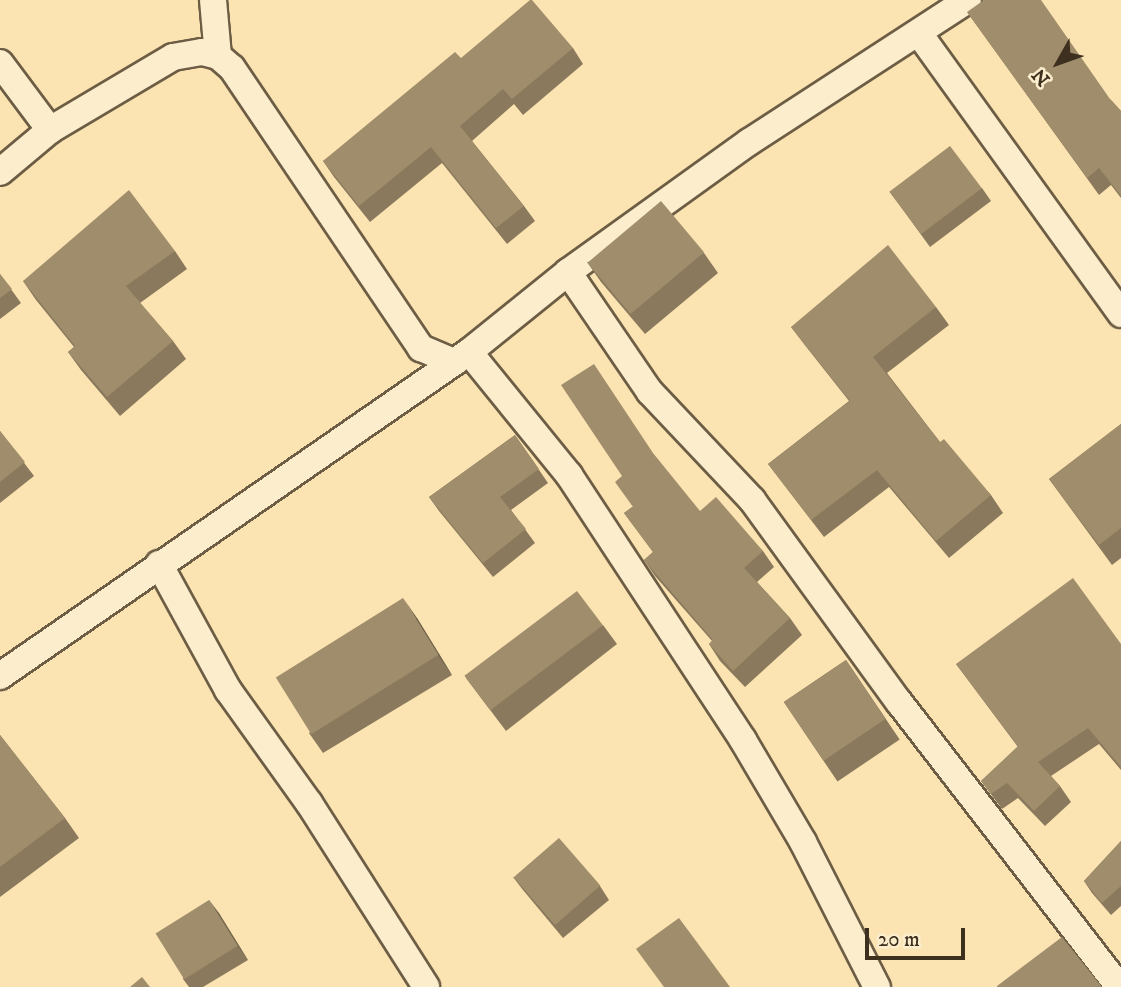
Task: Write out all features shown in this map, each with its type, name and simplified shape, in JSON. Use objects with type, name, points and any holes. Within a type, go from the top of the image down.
[{"type":"street","points":[[212,0],[218,56]]},
{"type":"street","points":[[0,676],[461,357],[568,272],[749,142],[920,35],[968,0]]},
{"type":"street","points":[[920,35],[1121,314]]},
{"type":"street","points":[[0,172],[50,130],[173,57],[202,52],[218,56],[232,68],[421,348],[421,384]]},
{"type":"street","points":[[0,63],[50,130]]},
{"type":"street","points":[[568,272],[650,392],[752,500],[899,702],[1119,987]]},
{"type":"street","points":[[421,348],[461,357],[569,475],[743,740],[803,842],[877,987]]},
{"type":"street","points":[[159,564],[228,690],[325,826],[426,987]]},
{"type":"building","points":[[530,0],[573,48],[512,99],[503,89],[460,126],[524,206],[496,228],[431,147],[359,206],[323,161],[455,52],[461,58]]},
{"type":"building","points":[[984,0],[1041,0],[1121,111],[1121,196],[1099,168],[1087,178],[967,12]]},
{"type":"building","points":[[950,146],[982,188],[921,234],[889,192]]},
{"type":"building","points":[[129,190],[175,251],[126,286],[173,341],[107,397],[68,352],[75,346],[23,281]]},
{"type":"building","points":[[661,201],[704,252],[631,314],[587,263]]},
{"type":"building","points":[[888,245],[936,307],[873,357],[940,442],[944,439],[991,495],[936,541],[877,470],[811,520],[768,464],[850,401],[791,327]]},
{"type":"building","points":[[0,274],[12,289],[0,298]]},
{"type":"building","points":[[594,364],[653,453],[700,511],[716,497],[763,551],[744,568],[790,618],[733,671],[709,644],[713,640],[644,560],[653,552],[624,513],[633,507],[615,482],[622,476],[561,385]]},
{"type":"building","points":[[1121,424],[1121,528],[1099,545],[1049,479]]},
{"type":"building","points":[[0,431],[25,462],[0,482]]},
{"type":"building","points":[[515,435],[539,469],[500,497],[526,529],[483,563],[429,497]]},
{"type":"building","points":[[1073,578],[1121,644],[1121,767],[1088,728],[1038,762],[1060,786],[1034,811],[1007,783],[991,794],[981,781],[1018,746],[956,664]]},
{"type":"building","points":[[577,591],[603,625],[490,710],[464,676]]},
{"type":"building","points":[[403,598],[439,655],[311,734],[276,677]]},
{"type":"building","points":[[846,660],[886,719],[824,761],[784,702]]},
{"type":"building","points":[[0,735],[65,818],[0,867]]},
{"type":"building","points":[[559,838],[600,886],[555,925],[514,877]]},
{"type":"building","points":[[1121,841],[1121,886],[1102,903],[1084,881]]},
{"type":"building","points":[[209,900],[238,946],[184,979],[156,933]]},
{"type":"building","points":[[679,918],[730,987],[664,987],[636,949]]},
{"type":"building","points":[[1062,937],[1102,987],[997,987],[997,986]]},
{"type":"building","points":[[142,977],[150,987],[130,987]]}]
